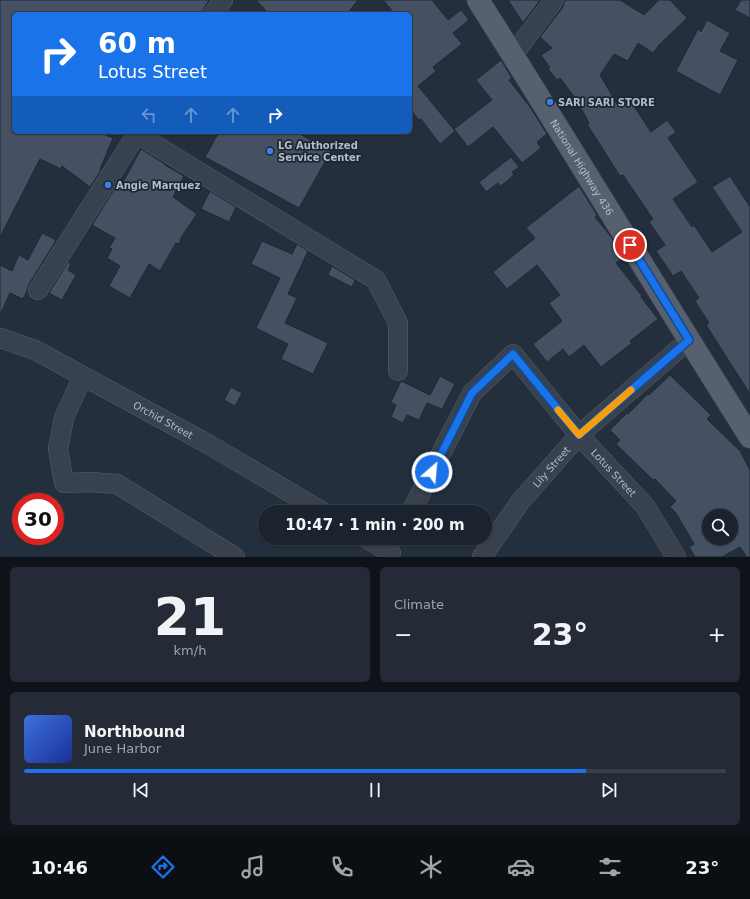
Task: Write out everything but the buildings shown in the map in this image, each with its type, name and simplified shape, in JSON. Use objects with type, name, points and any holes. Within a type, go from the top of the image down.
[{"type":"main road","name":"National Highway 436","points":[[478,0],[750,437]]},
{"type":"street","points":[[214,12],[223,0]]},
{"type":"street","points":[[513,55],[554,0]]},
{"type":"street","points":[[38,290],[136,134]]},
{"type":"street","points":[[139,134],[376,280],[398,323],[398,371]]},
{"type":"street","name":"Orchid Street","points":[[0,338],[35,350],[208,444],[311,505]]},
{"type":"street","name":"Lily Street","points":[[482,557],[520,502],[579,435],[689,340]]},
{"type":"street","name":"Lotus Street","points":[[415,505],[472,393],[513,354],[579,435],[645,506],[676,557]]},
{"type":"street","points":[[83,376],[64,418],[58,449],[64,483],[90,482],[117,484],[235,557]]},
{"type":"street","points":[[383,545],[393,549]]},
{"type":"slow traffic","points":[[558,410],[579,435],[631,390]]},
{"type":"place","name":"SARI SARI STORE","points":[[550,102]]},
{"type":"place","name":"LG Authorized Service Center","points":[[270,151]]},
{"type":"place","name":"Angie Marquez","points":[[108,185]]},
{"type":"route","points":[[432,472],[472,393],[513,354],[579,435],[689,340],[630,245]]}]
